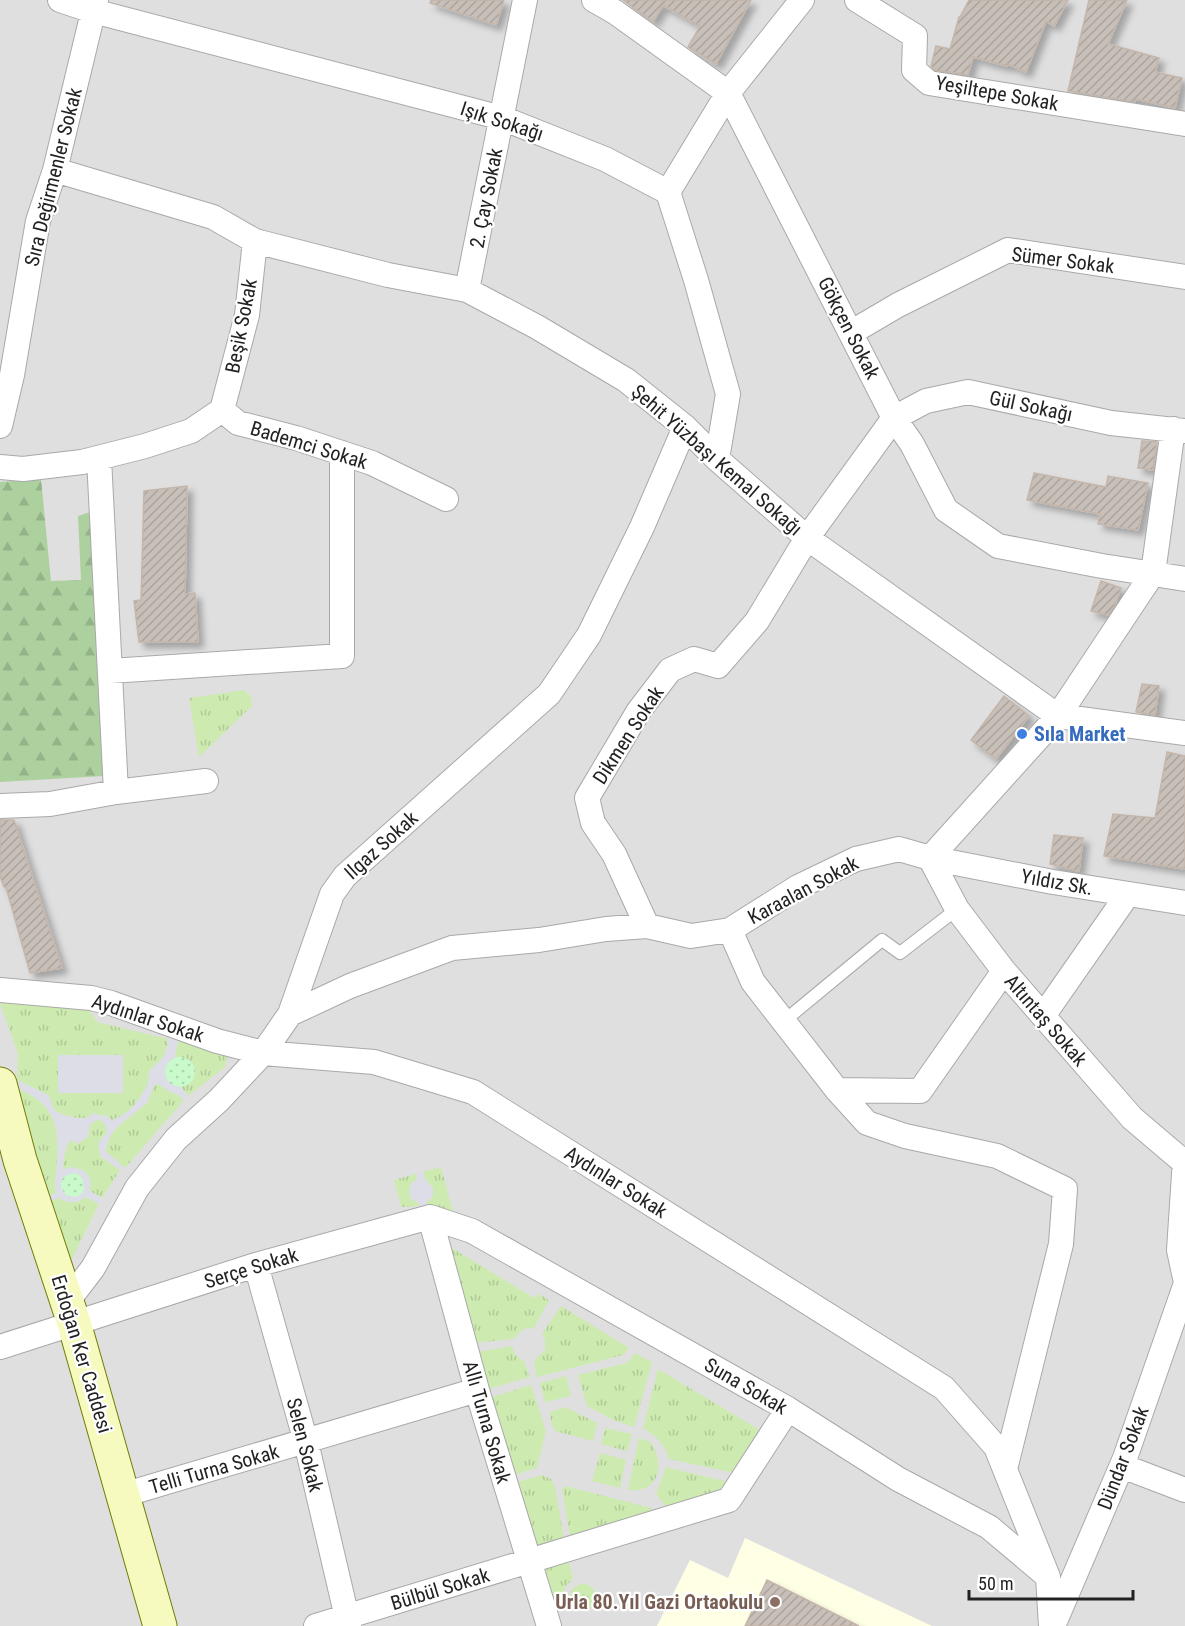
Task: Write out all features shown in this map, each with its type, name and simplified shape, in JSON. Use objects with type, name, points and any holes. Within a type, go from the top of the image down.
[{"type":"main road","name":"Erdoğan Ker Caddesi","points":[[0,1084],[10,1162],[71,1313],[160,1626]]},
{"type":"street","name":"Işık Sokağı","points":[[60,0],[94,5],[502,118],[604,159],[668,192]]},
{"type":"street","name":"2. Çay Sokak","points":[[467,290],[525,0]]},
{"type":"street","name":"Gökçen Sokak","points":[[594,0],[615,12],[728,93],[894,418],[912,444],[945,510],[998,546],[1185,579]]},
{"type":"street","points":[[717,459],[728,394],[668,192],[728,93],[802,0]]},
{"type":"street","name":"Yeşiltepe Sokak","points":[[857,0],[915,36],[914,70],[929,83],[1185,124]]},
{"type":"street","name":"Sıra Değirmenler Sokak","points":[[0,426],[12,375],[38,221],[55,170],[94,5]]},
{"type":"street","name":"Şehit Yüzbaşı Kemal Sokağı","points":[[55,170],[213,217],[255,241],[388,275],[467,290],[537,327],[626,380],[685,427],[717,459],[807,538],[1058,716],[1185,733]]},
{"type":"street","name":"Beşik Sokak","points":[[222,410],[247,315],[255,241]]},
{"type":"street","name":"Sümer Sokak","points":[[852,332],[898,305],[1008,250],[1185,277]]},
{"type":"street","name":"Gül Sokağı","points":[[894,418],[926,401],[968,392],[1111,423],[1179,430]]},
{"type":"street","points":[[0,467],[23,469],[99,458],[191,431],[222,410]]},
{"type":"street","name":"Bademci Sokak","points":[[222,410],[238,423],[296,438],[372,463],[446,499]]},
{"type":"street","name":"Dikmen Sokak","points":[[647,926],[615,854],[592,823],[587,798],[638,712],[670,670],[694,659],[718,666],[757,621],[807,538],[894,418]]},
{"type":"street","name":"Ilgaz Sokak","points":[[71,1313],[137,1188],[176,1139],[219,1100],[263,1053],[290,1014],[332,894],[345,876],[549,694],[589,635],[642,527],[685,427]]},
{"type":"street","points":[[930,858],[1058,716],[1153,573],[1179,430]]},
{"type":"street","points":[[110,671],[342,656],[342,453]]},
{"type":"street","points":[[99,458],[116,792]]},
{"type":"street","points":[[0,806],[50,804],[116,792],[206,781]]},
{"type":"street","name":"Karaalan Sokak","points":[[290,1014],[350,986],[452,948],[539,940],[606,929],[647,926],[691,936],[730,930],[798,887],[856,859],[899,849],[930,858]]},
{"type":"street","name":"Yıldız Sk.","points":[[930,858],[1053,882],[1185,903]]},
{"type":"street","name":"Altıntaş Sokak","points":[[930,858],[957,909],[1004,971],[1132,1118],[1185,1162]]},
{"type":"street","points":[[1043,1016],[1128,894]]},
{"type":"street","points":[[730,930],[753,982],[837,1090],[867,1124],[905,1136],[997,1156],[1065,1190],[1061,1244],[1005,1469]]},
{"type":"street","points":[[837,1090],[920,1091],[1004,971]]},
{"type":"street","name":"Aydınlar Sokak","points":[[0,990],[91,998],[217,1041],[263,1053],[374,1062],[473,1092],[944,1388],[996,1447],[1048,1577],[1052,1626]]},
{"type":"street","points":[[1185,1162],[1182,1253],[1185,1278]]},
{"type":"street","name":"Serçe Sokak","points":[[4,1348],[71,1313],[430,1217]]},
{"type":"street","name":"Allı Turna Sokak","points":[[430,1217],[477,1390],[549,1626]]},
{"type":"street","name":"Suna Sokak","points":[[430,1217],[472,1231],[788,1409],[898,1479],[989,1527],[1048,1577]]},
{"type":"street","name":"Selen Sokak","points":[[256,1265],[306,1442],[348,1622]]},
{"type":"street","name":"Dündar Sokak","points":[[1052,1626],[1122,1466],[1185,1286]]},
{"type":"street","name":"Telli Turna Sokak","points":[[123,1496],[477,1390]]},
{"type":"street","name":"Bülbül Sokak","points":[[316,1626],[348,1622],[529,1562],[729,1500],[788,1409]]},
{"type":"street","points":[[1122,1466],[1185,1490]]},
{"type":"lane","points":[[784,1021],[882,940],[900,953],[957,909]]},
{"type":"shaded area","points":[[0,0],[1185,0],[1185,1626],[0,1626]]},
{"type":"shaded area","points":[[168,1039],[178,1041],[175,1057],[167,1063],[165,1068],[165,1078],[172,1085],[181,1087],[188,1096],[184,1100],[159,1084],[154,1085],[147,1103],[118,1126],[110,1136],[105,1151],[125,1168],[120,1170],[100,1156],[98,1144],[107,1133],[106,1125],[99,1119],[90,1124],[88,1137],[77,1144],[71,1140],[67,1144],[63,1153],[63,1169],[73,1167],[85,1171],[90,1179],[90,1191],[102,1198],[99,1204],[86,1197],[77,1202],[67,1202],[60,1198],[46,1202],[44,1197],[56,1193],[57,1130],[53,1118],[43,1103],[31,1094],[14,1087],[17,1080],[48,1095],[55,1111],[63,1115],[83,1120],[94,1113],[112,1120],[132,1108],[147,1086],[151,1069],[162,1059]],"holes":[[[77,1173],[83,1179],[84,1191],[78,1197],[67,1196],[61,1188],[62,1179],[69,1174]]]},
{"type":"shaded area","points":[[58,1055],[123,1055],[123,1093],[58,1093]]},
{"type":"shaded area","points":[[423,1172],[425,1179],[433,1188],[433,1196],[426,1203],[427,1207],[419,1206],[419,1203],[412,1200],[409,1192],[411,1184],[417,1179],[416,1174]]},
{"type":"shaded area","name":"Urla 80.Yıl Gazi Ortaokulu","points":[[745,1538],[932,1626],[657,1626],[690,1560],[728,1578]]},
{"type":"green space","points":[[41,479],[51,581],[81,580],[78,516],[93,511],[104,776],[0,782],[0,482]]},
{"type":"green space","points":[[244,690],[251,696],[252,706],[199,757],[189,698]]},
{"type":"green space","points":[[0,1003],[87,1006],[97,1022],[168,1039],[166,1049],[162,1059],[150,1070],[148,1084],[142,1096],[124,1115],[112,1120],[105,1115],[85,1118],[68,1116],[55,1111],[48,1095],[17,1080],[18,1054]]},
{"type":"green space","points":[[178,1041],[217,1051],[227,1057],[225,1067],[188,1096],[181,1087],[190,1083],[195,1070],[188,1060],[175,1057]]},
{"type":"green space","points":[[180,1057],[191,1061],[195,1072],[191,1083],[180,1087],[169,1083],[165,1072],[169,1061]]},
{"type":"green space","points":[[159,1084],[184,1100],[125,1168],[105,1151],[110,1136],[118,1126],[147,1103],[154,1085]]},
{"type":"green space","points":[[14,1087],[39,1100],[52,1117],[57,1138],[56,1194],[44,1197]]},
{"type":"green space","points":[[99,1119],[106,1125],[107,1133],[101,1138],[100,1156],[120,1170],[102,1198],[89,1191],[91,1183],[63,1170],[66,1151],[72,1138]]},
{"type":"green space","points":[[441,1167],[454,1216],[427,1207],[426,1203],[433,1188],[425,1179],[423,1172]]},
{"type":"green space","points":[[73,1173],[82,1176],[85,1185],[82,1194],[73,1197],[64,1194],[61,1185],[64,1176]]},
{"type":"green space","points":[[416,1174],[419,1206],[401,1207],[394,1180]]},
{"type":"green space","points":[[86,1197],[99,1204],[72,1259],[63,1261],[46,1202],[60,1198],[64,1201]]},
{"type":"green space","points":[[447,1245],[534,1298],[539,1294],[549,1300],[534,1328],[523,1329],[513,1339],[475,1343]]},
{"type":"green space","points":[[561,1306],[629,1348],[623,1355],[537,1377],[534,1361],[545,1350],[545,1339],[542,1334]]},
{"type":"green space","points":[[512,1346],[515,1355],[524,1361],[530,1377],[488,1389],[478,1352]]},
{"type":"green space","points":[[635,1353],[652,1362],[634,1427],[613,1420],[587,1406],[578,1375],[627,1363]]},
{"type":"green space","points":[[658,1369],[763,1432],[739,1474],[669,1459],[659,1440],[643,1428]]},
{"type":"green space","points":[[566,1376],[571,1396],[545,1402],[540,1383]]},
{"type":"green space","points":[[531,1385],[546,1431],[537,1468],[510,1476],[489,1398]]},
{"type":"green space","points":[[565,1407],[597,1423],[593,1441],[555,1431],[550,1412]]},
{"type":"green space","points":[[605,1428],[632,1434],[627,1451],[601,1444]]},
{"type":"green space","points":[[639,1438],[651,1442],[654,1448],[658,1461],[657,1475],[650,1485],[643,1489],[628,1490]]},
{"type":"green space","points":[[600,1453],[626,1460],[620,1488],[592,1481]]},
{"type":"green space","points":[[666,1467],[733,1483],[730,1490],[668,1509],[656,1494]]},
{"type":"green space","points":[[542,1475],[551,1479],[555,1487],[564,1538],[530,1547],[514,1483]]},
{"type":"green space","points":[[565,1486],[651,1508],[653,1513],[570,1536],[562,1489]]},
{"type":"green space","points":[[568,1559],[573,1578],[564,1589],[564,1599],[548,1603],[538,1566]]},
{"type":"green space","points":[[583,1584],[592,1588],[596,1597],[592,1606],[583,1610],[574,1606],[570,1597],[574,1588]]},
{"type":"building","points":[[431,0],[504,0],[496,25],[430,3]]},
{"type":"building","points":[[623,0],[751,0],[716,64],[688,47],[700,26],[663,5],[653,22]]},
{"type":"building","points":[[969,0],[1068,0],[1054,26],[1046,21],[1026,72],[1008,64],[1007,66],[973,57],[968,75],[935,70],[931,66],[936,46],[950,49],[959,17]]},
{"type":"building","points":[[1089,0],[1127,0],[1108,44],[1159,58],[1155,72],[1182,78],[1175,108],[1136,99],[1135,102],[1068,91]]},
{"type":"building","points":[[1142,441],[1157,442],[1153,470],[1138,468]]},
{"type":"building","points":[[1034,473],[1106,487],[1108,476],[1148,483],[1138,530],[1098,524],[1100,514],[1027,500]]},
{"type":"building","points":[[187,486],[185,594],[195,593],[198,642],[139,642],[134,601],[141,600],[144,491]]},
{"type":"building","points":[[1101,581],[1121,588],[1115,605],[1108,615],[1091,611]]},
{"type":"building","points":[[1142,684],[1159,686],[1155,715],[1136,712]]},
{"type":"building","points":[[1004,696],[1029,716],[996,759],[971,740]]},
{"type":"building","points":[[1167,752],[1185,756],[1185,869],[1104,856],[1113,814],[1155,818]]},
{"type":"building","points":[[0,820],[14,820],[62,968],[30,973],[6,887],[0,876]]},
{"type":"building","points":[[1054,835],[1083,838],[1079,871],[1050,864]]},
{"type":"building","points":[[767,1580],[859,1626],[745,1626]]},
{"type":"place","name":"Sıla Market","points":[[1022,734]]},
{"type":"place","name":"Urla 80.Yıl Gazi Ortaokulu","points":[[775,1602]]}]
